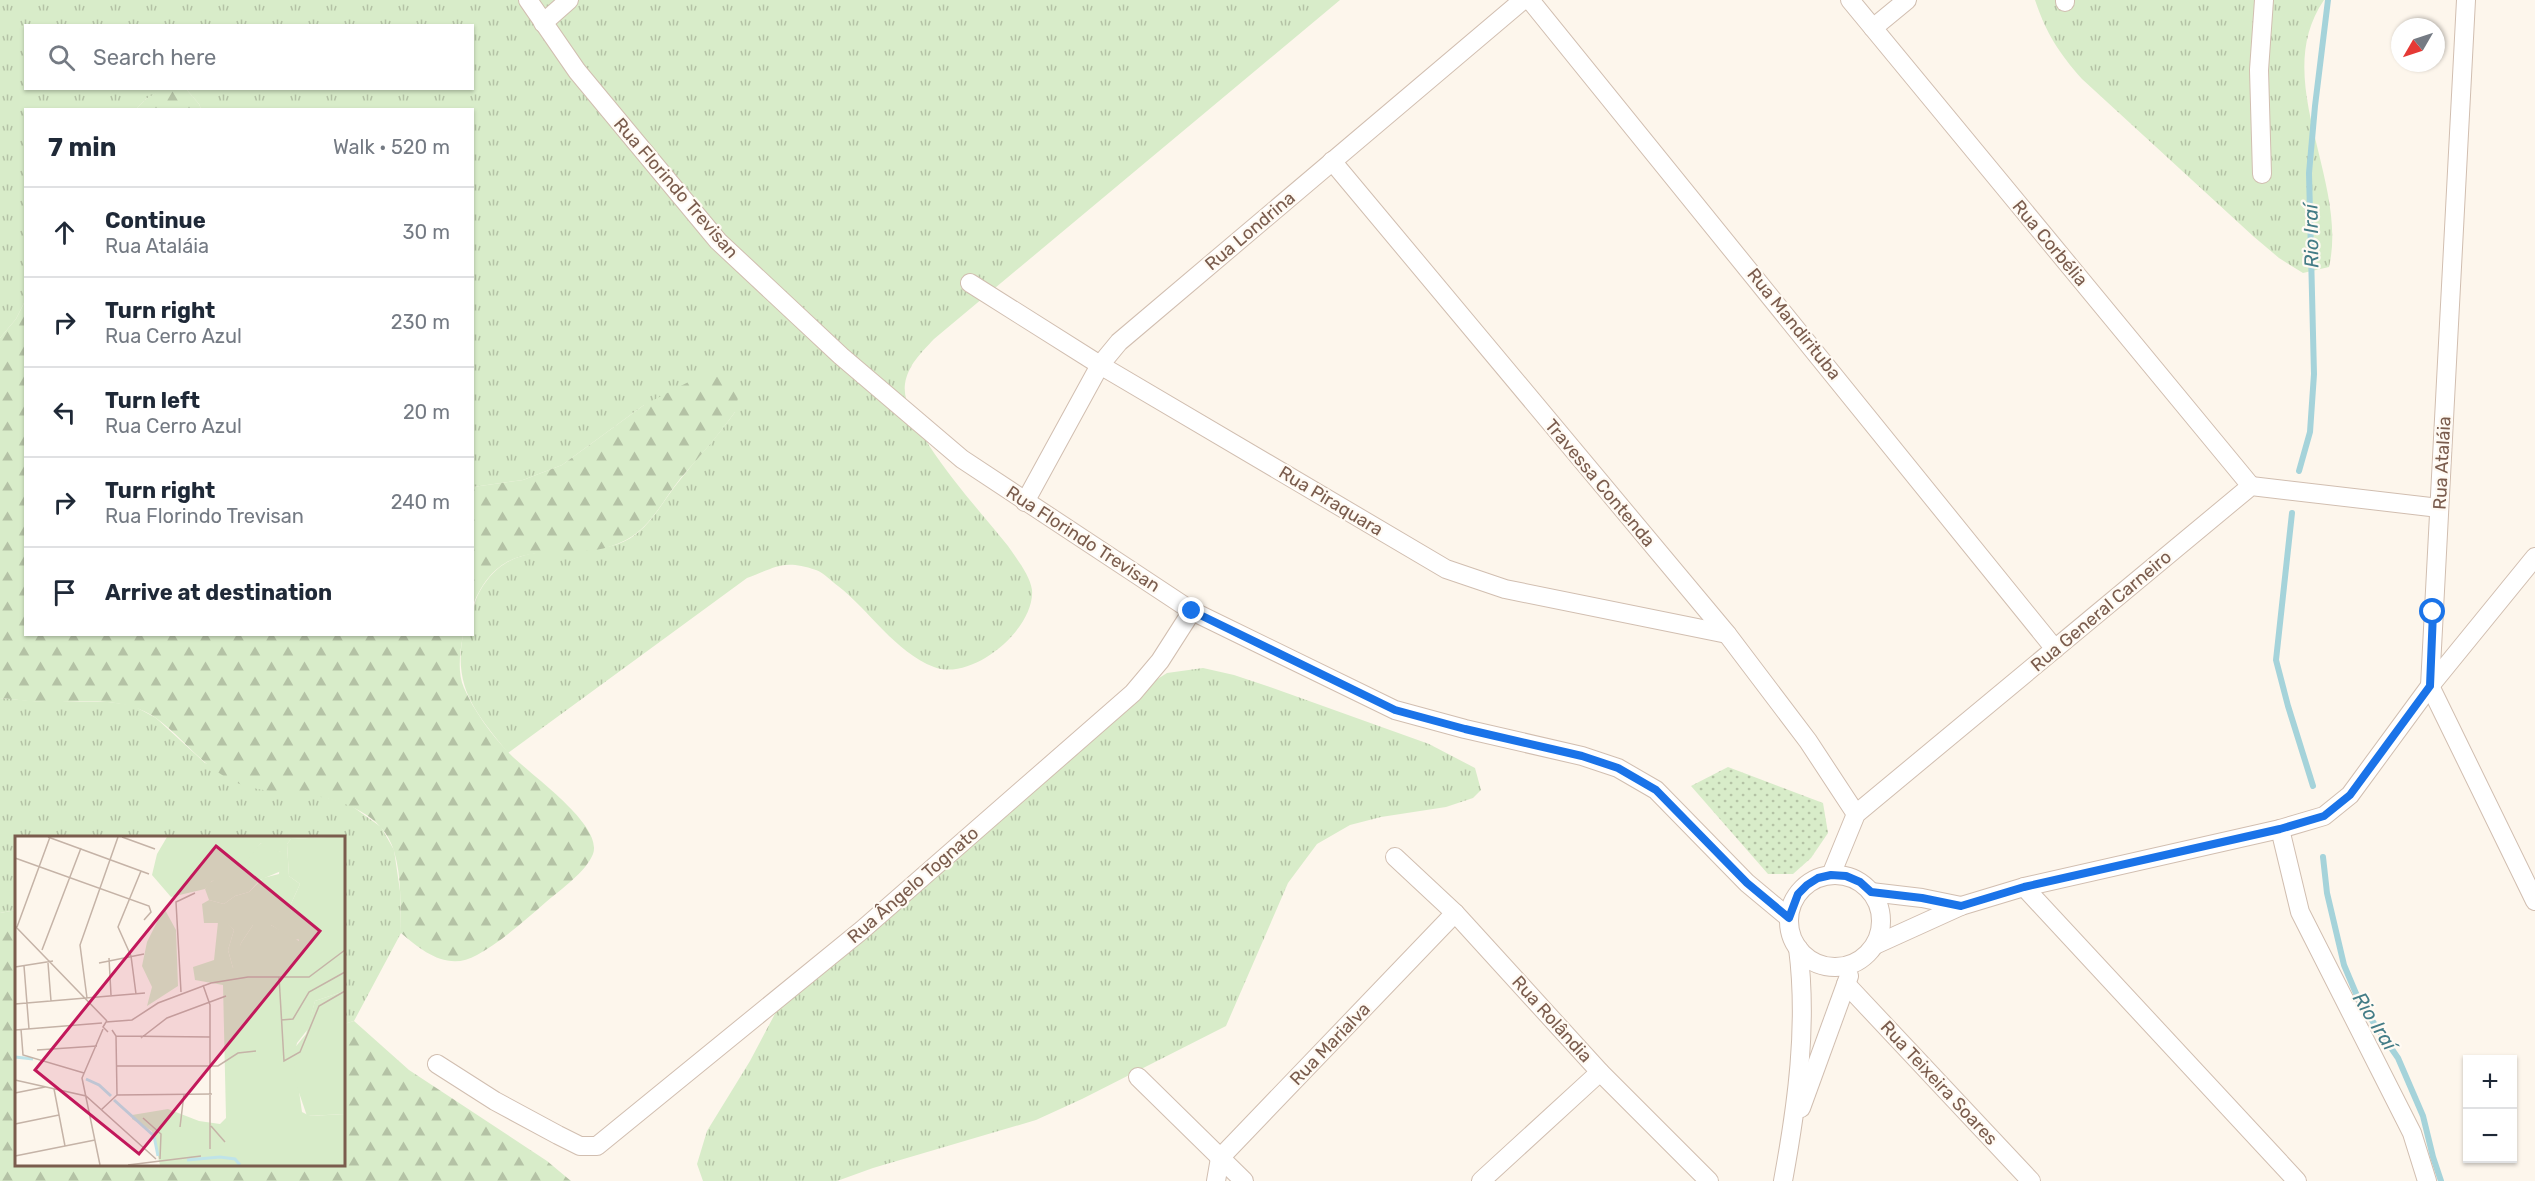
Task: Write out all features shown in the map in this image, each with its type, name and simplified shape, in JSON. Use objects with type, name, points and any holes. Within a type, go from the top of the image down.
[{"type":"street","name":"Rua Florindo Trevisan","points":[[528,0],[577,71],[718,241],[841,356],[953,451],[1025,502],[1192,611],[1395,710],[1582,756],[1618,768],[1656,790],[1747,883],[1789,918]]},
{"type":"street","points":[[543,23],[569,0]]},
{"type":"street","name":"Rua Londrina","points":[[1025,502],[1100,365],[1119,342],[1523,0]]},
{"type":"street","name":"Rua Mandirituba","points":[[1530,0],[2055,649]]},
{"type":"street","name":"Rua Corbélia","points":[[1850,0],[2251,486]]},
{"type":"street","points":[[1872,28],[1907,0]]},
{"type":"street","points":[[2262,174],[2259,70],[2264,0]]},
{"type":"street","name":"Rua Ataláia","points":[[2466,0],[2430,686],[2535,902]]},
{"type":"street","name":"Travessa Contenda","points":[[1332,161],[1727,634],[1808,741],[1856,813]]},
{"type":"street","name":"Rua Piraquara","points":[[970,283],[1100,365],[1446,569],[1505,588],[1727,634]]},
{"type":"street","points":[[2251,486],[2439,508]]},
{"type":"street","name":"Rua General Carneiro","points":[[1831,875],[1856,813],[2251,486]]},
{"type":"street","points":[[1875,945],[1961,906],[2024,887],[2280,829],[2324,816],[2350,795],[2430,686],[2535,557]]},
{"type":"street","name":"Rua Ângelo Tognato","points":[[437,1064],[495,1101],[580,1146],[597,1146],[862,930],[1133,693],[1160,661],[1192,611]]},
{"type":"street","points":[[2280,829],[2300,912],[2412,1133],[2427,1181]]},
{"type":"street","name":"Rua Rolândia","points":[[1395,857],[1455,913],[1600,1072],[1709,1181]]},
{"type":"street","points":[[1831,875],[1846,876],[1860,882],[1871,892],[1878,904],[1881,918],[1880,932],[1875,945],[1866,956],[1854,964],[1839,967],[1823,966],[1809,959],[1793,939],[1789,918],[1798,894],[1818,878],[1831,875]]},
{"type":"street","points":[[2024,887],[2297,1181]]},
{"type":"street","points":[[1871,892],[1922,898],[1961,906]]},
{"type":"street","name":"Rua Marialva","points":[[1220,1158],[1455,913]]},
{"type":"street","points":[[1783,1181],[1792,1130],[1801,1025],[1803,987],[1798,948]]},
{"type":"street","points":[[1792,1130],[1854,964]]},
{"type":"street","name":"Rua Teixeira Soares","points":[[1846,984],[2031,1181]]},
{"type":"street","points":[[1801,1025],[1831,1028]]},
{"type":"street","points":[[1481,1181],[1600,1072]]},
{"type":"street","points":[[1138,1077],[1244,1181]]},
{"type":"street","points":[[1216,1181],[1220,1158]]},
{"type":"green space","points":[[0,0],[1340,0],[934,339],[909,371],[905,384],[907,401],[915,422],[945,468],[1008,546],[1031,584],[1030,605],[1023,621],[998,649],[966,667],[949,670],[934,667],[920,660],[907,652],[850,596],[822,573],[805,567],[788,565],[747,578],[508,753],[486,725],[464,685],[461,654],[463,636],[474,636],[474,605],[488,579],[502,566],[518,557],[553,551],[608,547],[634,536],[656,514],[735,412],[644,405],[562,465],[523,480],[474,487],[474,108],[201,108],[187,90],[474,90],[474,24],[24,24],[24,90],[162,90],[146,99],[137,108],[24,108],[24,303],[16,319],[0,338]]},
{"type":"green space","points":[[2035,0],[2324,0],[2309,31],[2304,63],[2313,131],[2329,200],[2332,234],[2329,267],[2303,273],[2279,258],[2253,236],[2082,79],[2054,42]]},
{"type":"green space","points":[[161,90],[187,90],[201,108],[137,108]]},
{"type":"green space","points":[[24,303],[24,636],[463,636],[460,675],[468,697],[478,714],[508,752],[561,799],[587,828],[593,842],[593,854],[579,874],[513,930],[477,955],[456,961],[436,957],[401,933],[399,881],[394,851],[389,838],[381,828],[360,811],[334,800],[260,789],[233,781],[211,768],[156,718],[130,706],[102,702],[39,702],[0,698],[0,338],[16,319]]},
{"type":"green space","points":[[700,376],[731,377],[739,393],[735,412],[635,535],[605,548],[521,556],[503,564],[487,580],[474,603],[474,487],[523,480],[562,465],[644,405]]},
{"type":"green space","points":[[1203,668],[1267,686],[1429,744],[1475,768],[1481,790],[1473,798],[1446,807],[1381,817],[1350,825],[1317,844],[1288,883],[1226,1026],[1082,1099],[1036,1120],[873,1168],[837,1181],[703,1181],[697,1164],[707,1131],[750,1061],[777,1010],[1118,704],[1167,673]]},
{"type":"green space","points":[[0,698],[43,702],[108,702],[132,705],[156,718],[205,763],[349,804],[381,827],[394,850],[400,891],[401,933],[354,1021],[345,1024],[345,836],[15,836],[15,910],[0,913]]},
{"type":"green space","points":[[1728,767],[1823,803],[1828,833],[1811,858],[1793,874],[1768,874],[1691,786]]},
{"type":"green space","points":[[15,910],[15,1166],[345,1166],[345,1024],[354,1021],[409,1070],[547,1161],[571,1181],[0,1181],[0,913]]},
{"type":"waterway","name":"Rio Iraí","points":[[2299,471],[2310,432],[2314,374],[2309,173],[2328,0]]},
{"type":"waterway","name":"Rio Iraí","points":[[2292,513],[2276,660],[2313,786]]},
{"type":"waterway","name":"Rio Iraí","points":[[2323,857],[2327,893],[2344,965],[2360,1003],[2398,1058],[2423,1116],[2441,1181]]},
{"type":"route","points":[[1192,611],[1395,710],[1582,756],[1618,768],[1656,790],[1747,883],[1789,918],[1798,894],[1818,878],[1831,875],[1846,876],[1860,882],[1871,892],[1922,898],[1961,906],[2024,887],[2280,829],[2324,816],[2350,795],[2430,686],[2433,612]]}]
